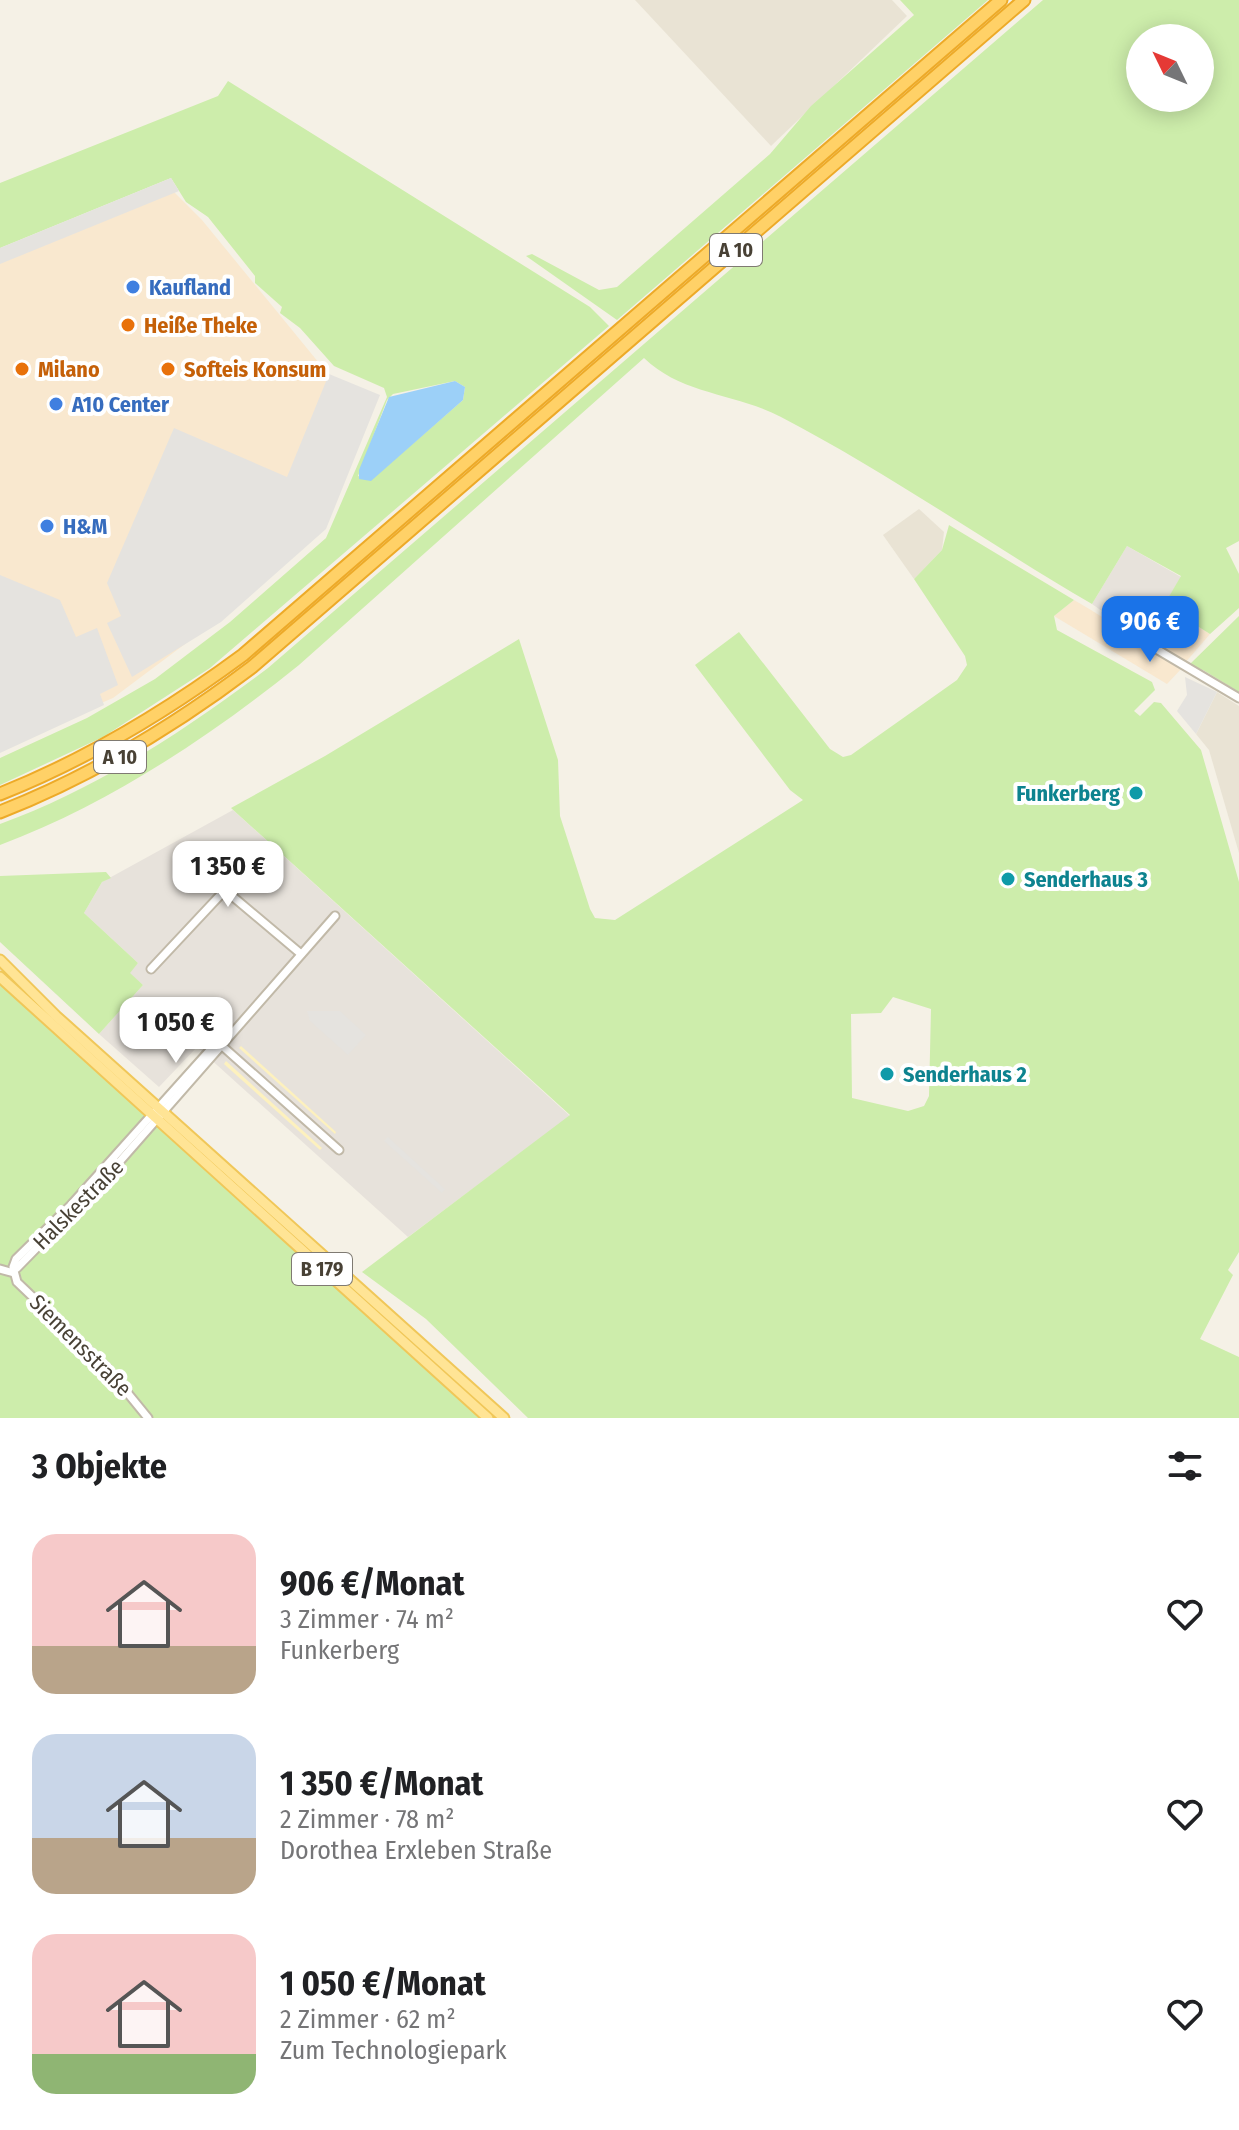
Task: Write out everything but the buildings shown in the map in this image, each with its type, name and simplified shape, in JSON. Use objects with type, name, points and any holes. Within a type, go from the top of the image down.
[{"type":"highway","name":"A 10","points":[[0,794],[103,748],[193,692],[243,655],[1001,0]]},
{"type":"highway","name":"A 10","points":[[0,812],[112,761],[203,704],[252,667],[1024,0]]},
{"type":"main road","name":"B 179","points":[[0,960],[158,1114],[488,1418]]},
{"type":"main road","name":"B 179","points":[[0,977],[504,1418]]},
{"type":"street","points":[[1131,634],[1239,698]]},
{"type":"street","points":[[151,969],[225,890],[301,954]]},
{"type":"street","name":"Halskestraße","points":[[14,1273],[16,1259],[215,1055],[220,1044],[335,916]]},
{"type":"street","points":[[220,1044],[339,1150]]},
{"type":"street","points":[[0,1269],[14,1273]]},
{"type":"street","name":"Siemensstraße","points":[[14,1273],[17,1282],[122,1384],[148,1418]]},
{"type":"shaded area","points":[[635,0],[892,0],[907,16],[771,146]]},
{"type":"shaded area","points":[[171,178],[179,191],[0,264],[0,248]]},
{"type":"shaded area","points":[[165,183],[202,220],[328,374],[376,397],[229,611],[113,698],[0,746],[0,249]]},
{"type":"shaded area","points":[[329,374],[380,395],[326,529],[221,622],[132,677],[107,623],[121,616],[107,583],[174,428],[287,477]]},
{"type":"shaded area","points":[[919,509],[944,532],[942,550],[914,579],[883,535]]},
{"type":"shaded area","points":[[1127,546],[1181,577],[1146,635],[1130,631],[1092,604]]},
{"type":"shaded area","points":[[0,575],[60,600],[76,637],[97,628],[118,685],[100,694],[104,705],[0,753]]},
{"type":"shaded area","points":[[1074,600],[1182,668],[1167,684],[1054,616]]},
{"type":"shaded area","points":[[1164,605],[1210,634],[1184,664],[1146,640]]},
{"type":"shaded area","points":[[1185,677],[1217,692],[1196,734],[1177,711],[1187,695]]},
{"type":"shaded area","points":[[1217,692],[1239,706],[1239,853],[1209,750],[1196,734]]},
{"type":"shaded area","points":[[233,810],[570,1116],[408,1237],[197,1047],[159,1087],[99,1034],[143,985],[129,973],[138,963],[84,913],[102,882]]},
{"type":"shaded area","points":[[307,1011],[340,1011],[366,1035],[348,1055],[310,1021]]},
{"type":"shaded area","points":[[388,1137],[445,1189],[442,1193],[384,1141]]},
{"type":"green space","points":[[900,0],[988,0],[617,320],[526,256],[532,254],[599,290],[617,287],[770,154],[811,106],[914,15]]},
{"type":"green space","points":[[1043,0],[1239,0],[1239,541],[1226,548],[1239,574],[1239,608],[1210,634],[1164,605],[1181,576],[1127,546],[1092,604],[899,485],[781,417],[692,387],[659,370],[644,358],[299,665],[264,692],[193,743],[119,789],[0,845],[0,824],[37,810],[106,775],[205,713],[268,668]]},
{"type":"green space","points":[[228,81],[590,307],[609,326],[210,668],[103,737],[0,785],[0,758],[87,718],[155,679],[230,622],[326,538],[387,397],[384,388],[334,366],[300,328],[280,313],[282,307],[255,283],[255,276],[208,217],[186,202],[171,178],[0,248],[0,183],[218,96]],"holes":[[[455,381],[465,387],[463,400],[371,480],[358,476],[387,400],[393,394]]]},
{"type":"green space","points":[[949,525],[1074,600],[1054,616],[1057,630],[1152,682],[1155,690],[1134,711],[1140,716],[1154,702],[1161,703],[1201,750],[1239,882],[1239,1252],[1228,1270],[1233,1275],[1200,1339],[1239,1357],[1239,1418],[528,1418],[426,1319],[362,1272],[570,1115],[231,808],[325,756],[519,639],[558,760],[560,816],[590,909],[595,918],[615,920],[803,800],[790,790],[695,665],[739,632],[830,749],[843,757],[851,755],[957,680],[967,665],[965,656],[914,579],[942,550]],"holes":[[[893,997],[931,1009],[929,1096],[924,1106],[908,1111],[852,1098],[851,1014],[881,1013]]]},
{"type":"green space","points":[[1239,616],[1239,692],[1203,670],[1192,669],[1190,664]]},
{"type":"green space","points":[[106,872],[111,878],[102,882],[84,913],[138,963],[130,973],[143,985],[99,1034],[0,942],[0,876]]},
{"type":"green space","points":[[0,984],[482,1418],[0,1418]]},
{"type":"sand","points":[[241,1046],[336,1132],[335,1134],[239,1048]]},
{"type":"sand","points":[[226,1061],[322,1148],[320,1150],[224,1064]]},
{"type":"water","points":[[455,381],[465,387],[463,400],[371,481],[359,479],[359,470],[389,397]]},
{"type":"place","name":"Kaufland","points":[[133,287]]},
{"type":"place","name":"Heiße Theke","points":[[128,325]]},
{"type":"place","name":"Milano","points":[[22,369]]},
{"type":"place","name":"Softeis Konsum","points":[[168,369]]},
{"type":"place","name":"A10 Center","points":[[56,404]]},
{"type":"place","name":"H&M","points":[[47,526]]},
{"type":"place","name":"Funkerberg","points":[[1136,793]]},
{"type":"place","name":"Senderhaus 3","points":[[1008,879]]},
{"type":"place","name":"Senderhaus 2","points":[[887,1074]]}]
